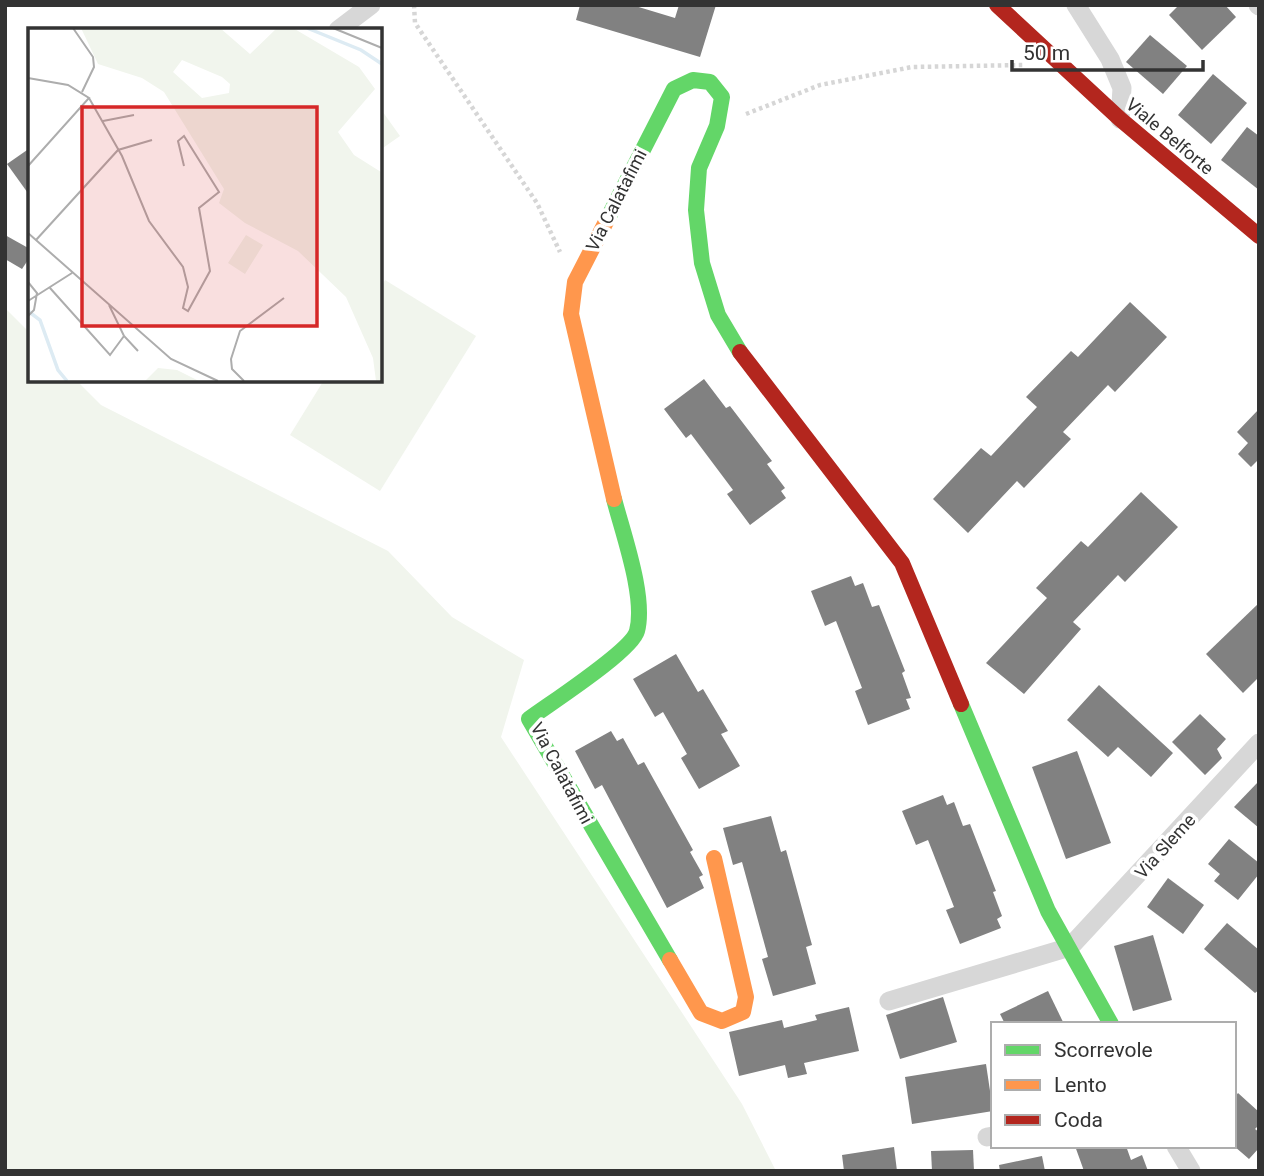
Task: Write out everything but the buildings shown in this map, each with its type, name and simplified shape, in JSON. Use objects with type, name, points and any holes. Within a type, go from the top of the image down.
[{"type":"street","points":[[341,28],[371,5]]},
{"type":"street","name":"Viale Belforte","points":[[997,5],[1120,119],[1259,236]]},
{"type":"street","points":[[1076,5],[1110,60],[1122,88],[1120,119]]},
{"type":"street","name":"Via Calatafimi","points":[[714,858],[747,997],[743,1012],[729,1021],[715,1022],[701,1013],[529,719],[622,651],[637,633],[640,618],[571,314],[575,282],[674,89],[693,80],[710,82],[722,97],[717,126],[699,168],[696,210],[702,262],[718,316],[752,371],[902,563],[1048,911],[1110,1022]]},
{"type":"street","name":"Via Sleme","points":[[1070,947],[1259,743]]},
{"type":"street","points":[[888,1001],[1070,947]]},
{"type":"street","points":[[1177,1148],[1191,1171]]},
{"type":"path","points":[[414,5],[415,23],[537,203],[575,282]]},
{"type":"path","points":[[717,126],[820,85],[912,67],[1024,65],[1056,60]]},
{"type":"shaded area","points":[[382,111],[400,136],[382,149]]},
{"type":"shaded area","points":[[385,280],[476,336],[380,491],[290,435],[323,382],[382,382],[382,286]]},
{"type":"shaded area","points":[[5,308],[28,331],[28,382],[78,382],[101,405],[388,551],[452,617],[524,660],[501,737],[742,1104],[776,1171],[5,1171]]},
{"type":"traffic: fast","points":[[609,216],[674,89],[693,80],[710,82],[722,97],[717,126],[699,168],[696,210],[702,263],[718,315],[740,352]]},
{"type":"traffic: fast","points":[[614,499],[636,584],[639,617],[637,631],[632,640],[606,664],[529,719],[670,960]]},
{"type":"traffic: fast","points":[[961,704],[1048,911],[1110,1022]]},
{"type":"traffic: slow","points":[[609,216],[575,282],[571,314],[614,499]]},
{"type":"traffic: slow","points":[[670,960],[701,1013],[722,1021],[743,1012],[746,997],[714,858]]},
{"type":"traffic: jam","points":[[997,5],[1120,119],[1259,236]]},
{"type":"traffic: jam","points":[[740,352],[902,563],[961,704]]}]
